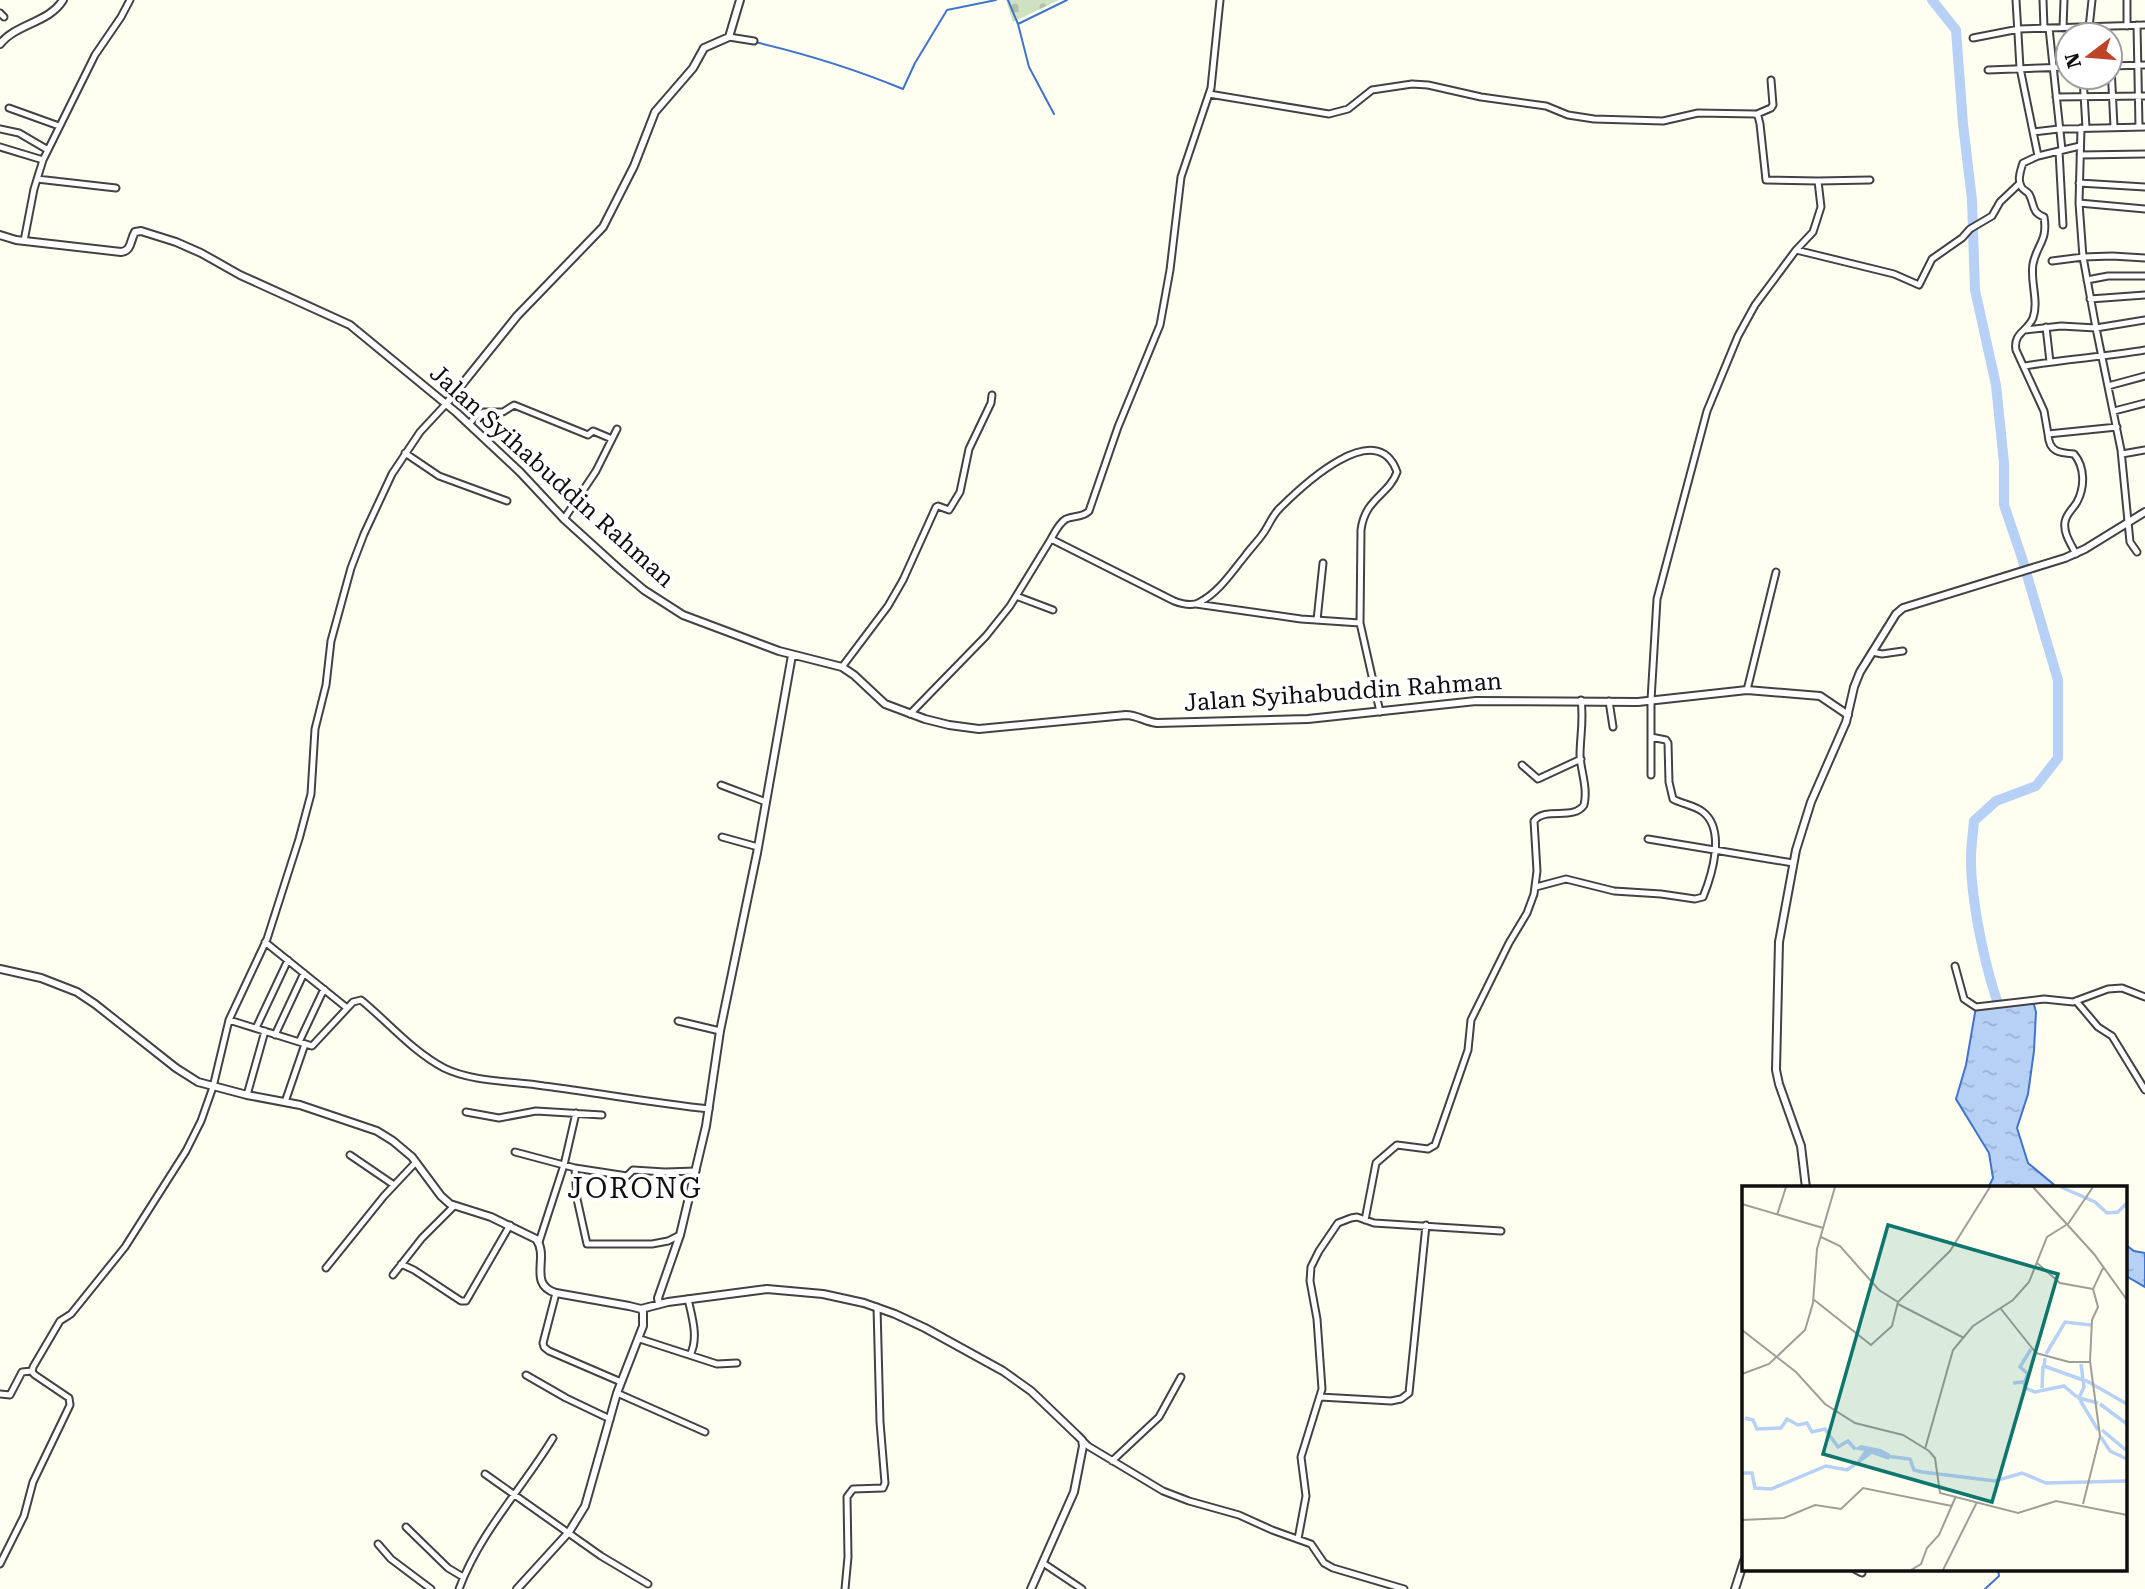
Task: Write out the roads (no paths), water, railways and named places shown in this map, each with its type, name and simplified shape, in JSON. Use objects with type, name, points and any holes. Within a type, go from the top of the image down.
[{"type":"street","points":[[0,44],[9,35],[55,10],[63,0]]},
{"type":"street","points":[[24,241],[43,160],[94,55],[130,0]]},
{"type":"street","points":[[729,37],[740,0]]},
{"type":"street","points":[[911,714],[978,644],[1016,596],[1061,524],[1066,519],[1084,515],[1089,510],[1118,427],[1157,334],[1170,270],[1181,177],[1213,79],[1220,0]]},
{"type":"street","points":[[2016,0],[2020,68],[2038,156]]},
{"type":"street","points":[[2043,0],[2061,150],[2063,225]]},
{"type":"street","points":[[2063,21],[2064,0]]},
{"type":"street","points":[[2086,21],[2092,0]]},
{"type":"street","points":[[2127,0],[2127,26]]},
{"type":"street","points":[[2124,26],[2145,25]]},
{"type":"street","points":[[2034,132],[2142,127],[2137,26]]},
{"type":"street","points":[[1973,38],[2019,29],[2054,28]]},
{"type":"street","points":[[32,1371],[60,1321],[71,1314],[119,1256],[186,1151],[201,1121],[213,1087],[229,1020],[265,942],[299,839],[311,794],[315,729],[326,685],[331,641],[364,534],[383,492],[420,432],[447,403],[517,316],[603,227],[634,166],[654,112],[693,68],[704,48],[729,37],[754,41]]},
{"type":"street","points":[[2124,66],[2145,65]]},
{"type":"street","points":[[1989,70],[2053,67]]},
{"type":"street","points":[[1209,94],[1329,114],[1348,108],[1372,90],[1412,84],[1429,85],[1481,97],[1546,106],[1568,115],[1663,121],[1698,113],[1757,114],[1773,105],[1771,80]]},
{"type":"street","points":[[2084,91],[2079,183],[2083,257],[2101,357],[2118,427],[2131,546],[2137,552]]},
{"type":"street","points":[[2113,91],[2113,127]]},
{"type":"street","points":[[2056,97],[2142,96]]},
{"type":"street","points":[[9,107],[59,126]]},
{"type":"street","points":[[1757,114],[1766,180],[1870,180]]},
{"type":"street","points":[[0,129],[19,133],[48,150]]},
{"type":"street","points":[[1796,250],[1896,275],[1919,285],[1933,259],[1970,229],[1992,216],[2004,198],[2020,183],[2024,163],[2038,156],[2080,146]]},
{"type":"street","points":[[0,147],[43,160]]},
{"type":"street","points":[[2080,155],[2145,154]]},
{"type":"street","points":[[37,179],[116,188]]},
{"type":"street","points":[[1651,775],[1651,700],[1659,590],[1711,399],[1744,323],[1770,283],[1812,234],[1821,207],[1818,181]]},
{"type":"street","points":[[2020,183],[2028,193],[2036,214],[2044,216],[2046,226],[2034,264],[2034,316],[2028,326],[2018,334],[2015,344],[2046,416],[2050,445],[2060,454],[2074,454],[2082,468],[2080,495],[2067,517],[2065,527],[2076,554]]},
{"type":"street","points":[[2079,183],[2145,187]]},
{"type":"street","points":[[2079,203],[2145,209]]},
{"type":"street","name":"Jalan Syihabuddin Rahman","points":[[0,235],[24,241],[125,251],[130,247],[133,234],[137,231],[176,242],[240,275],[342,320],[447,403],[520,472],[564,519],[643,590],[692,619],[792,655],[842,667],[885,704],[949,725],[979,729],[1126,715],[1157,723],[1308,719],[1466,701],[1638,702],[1747,690],[1820,696],[1848,715]]},
{"type":"street","points":[[2052,261],[2112,256],[2145,258]]},
{"type":"street","points":[[2087,280],[2108,276],[2145,276]]},
{"type":"street","points":[[2090,299],[2145,295]]},
{"type":"street","points":[[2023,330],[2060,326],[2096,328],[2145,320]]},
{"type":"street","points":[[2046,327],[2050,362]]},
{"type":"street","points":[[2025,366],[2145,350]]},
{"type":"street","points":[[2108,386],[2145,376]]},
{"type":"street","points":[[842,667],[898,589],[936,507],[949,510],[956,500],[969,449],[992,395]]},
{"type":"street","points":[[2114,411],[2145,403]]},
{"type":"street","points":[[469,424],[484,412],[503,412],[514,405],[588,435],[593,431],[612,439]]},
{"type":"street","points":[[2048,434],[2118,427]]},
{"type":"street","points":[[564,519],[596,471],[617,429]]},
{"type":"street","points":[[2122,454],[2145,450]]},
{"type":"street","points":[[1196,604],[1232,575],[1280,508],[1327,467],[1353,454],[1379,452],[1388,456],[1397,472],[1391,485],[1380,493],[1369,508],[1362,523],[1360,623],[1380,712]]},
{"type":"street","points":[[405,453],[439,476],[507,502]]},
{"type":"street","points":[[1806,1186],[1801,1146],[1776,1070],[1781,925],[1793,863],[1811,802],[1839,740],[1854,687],[1872,652],[1896,614],[1903,608],[2076,554],[2145,512]]},
{"type":"street","points":[[1051,539],[1181,603],[1250,613],[1360,623]]},
{"type":"street","points":[[1317,620],[1324,563]]},
{"type":"street","points":[[1747,690],[1776,572]]},
{"type":"street","points":[[1016,596],[1053,610]]},
{"type":"street","points":[[1872,652],[1882,654],[1903,651]]},
{"type":"street","points":[[659,1304],[680,1235],[709,1109],[720,1031],[758,847],[792,655]]},
{"type":"street","points":[[1366,1220],[1373,1170],[1377,1161],[1397,1146],[1428,1149],[1435,1145],[1468,1050],[1471,1020],[1527,913],[1536,887],[1534,821],[1540,815],[1576,812],[1582,808],[1586,794],[1581,759],[1581,700]]},
{"type":"street","points":[[1609,701],[1613,727]]},
{"type":"street","points":[[1536,887],[1566,879],[1614,891],[1703,897],[1714,865],[1714,829],[1709,817],[1700,810],[1674,800],[1671,796],[1668,743],[1666,740],[1651,737]]},
{"type":"street","points":[[1522,765],[1537,779],[1541,779],[1581,759]]},
{"type":"street","points":[[721,785],[766,802]]},
{"type":"street","points":[[722,837],[758,847]]},
{"type":"street","points":[[1648,839],[1793,863]]},
{"type":"street","points":[[265,942],[348,1008]]},
{"type":"street","points":[[256,1028],[288,960]]},
{"type":"street","points":[[1955,966],[1964,999],[1976,1007],[2051,999],[2076,1001],[2108,989],[2122,988],[2145,997]]},
{"type":"street","points":[[0,969],[41,978],[77,992],[198,1082],[326,1112],[377,1131],[393,1141],[416,1162],[441,1196],[454,1206],[510,1225],[539,1242]]},
{"type":"street","points":[[275,1035],[304,973]]},
{"type":"street","points":[[285,1102],[302,1043],[324,989]]},
{"type":"street","points":[[229,1020],[314,1045],[353,1002],[361,1000],[423,1054],[441,1066],[461,1074],[655,1104],[709,1109]]},
{"type":"street","points":[[2076,1001],[2098,1027],[2112,1036],[2145,1090]]},
{"type":"street","points":[[678,1021],[720,1031]]},
{"type":"street","points":[[247,1095],[265,1031]]},
{"type":"street","points":[[466,1112],[499,1118],[536,1111],[602,1115]]},
{"type":"street","points":[[576,1114],[564,1165],[539,1242],[542,1283],[547,1289],[641,1309],[688,1298],[767,1289],[843,1297],[877,1307],[925,1328],[1011,1375],[1082,1440],[1163,1491],[1189,1502],[1238,1515],[1314,1546],[1327,1566],[1404,1589]]},
{"type":"street","points":[[515,1152],[575,1168],[626,1176],[633,1170],[696,1171]]},
{"type":"street","points":[[350,1155],[394,1185]]},
{"type":"street","points":[[326,1268],[416,1162]]},
{"type":"street","points":[[575,1168],[577,1199],[587,1244],[652,1244],[680,1235]]},
{"type":"street","points":[[393,1275],[422,1238],[454,1206]]},
{"type":"street","points":[[1298,1539],[1306,1496],[1301,1457],[1320,1398],[1322,1376],[1317,1319],[1310,1281],[1311,1268],[1319,1251],[1338,1223],[1350,1218],[1362,1218],[1374,1223],[1501,1231]]},
{"type":"street","points":[[401,1264],[461,1301],[466,1301],[510,1225]]},
{"type":"street","points":[[1320,1398],[1391,1401],[1401,1399],[1409,1393],[1426,1225]]},
{"type":"street","points":[[556,1293],[544,1348],[621,1382]]},
{"type":"street","points":[[688,1298],[694,1332],[694,1348],[690,1356]]},
{"type":"street","points":[[845,1589],[848,1557],[847,1497],[853,1489],[883,1488],[886,1483],[877,1374],[877,1307]]},
{"type":"street","points":[[517,1589],[568,1533],[588,1500],[617,1393],[645,1318],[641,1309]]},
{"type":"street","points":[[639,1339],[717,1364],[737,1363]]},
{"type":"street","points":[[0,1394],[10,1395],[22,1372],[32,1371]]},
{"type":"street","points":[[0,1564],[24,1516],[33,1482],[70,1405],[65,1394],[32,1371]]},
{"type":"street","points":[[526,1375],[610,1419]]},
{"type":"street","points":[[1112,1461],[1159,1417],[1181,1377]]},
{"type":"street","points":[[617,1393],[705,1433]]},
{"type":"street","points":[[461,1589],[463,1577],[498,1515],[532,1473],[553,1438]]},
{"type":"street","points":[[1031,1589],[1074,1492],[1082,1455],[1082,1440]]},
{"type":"street","points":[[485,1474],[601,1556],[648,1584]]},
{"type":"street","points":[[406,1527],[448,1568],[463,1577]]},
{"type":"street","points":[[378,1544],[391,1559],[431,1589]]},
{"type":"street","points":[[1043,1563],[1082,1589]]},
{"type":"street","points":[[1735,1589],[1742,1567]]},
{"type":"water","points":[[2033,1001],[2036,1012],[2034,1051],[2028,1094],[2017,1128],[2028,1163],[2056,1186],[1989,1186],[1993,1178],[1989,1153],[1956,1099],[1966,1065],[1976,1007]]},
{"type":"water","points":[[2128,1246],[2145,1253],[2145,1287],[2128,1277]]},
{"type":"waterway","points":[[755,42],[830,62],[903,89],[915,63],[947,10],[996,0]]},
{"type":"waterway","points":[[1008,0],[1018,24]]},
{"type":"waterway","points":[[1054,114],[1029,67],[1018,24],[1067,0]]},
{"type":"waterway","points":[[1932,0],[1956,30],[1972,200],[1975,290],[1996,385],[2004,463],[2004,505],[2058,680],[2058,758],[2036,786],[1996,801],[1974,821],[1971,859],[1980,938],[2002,1014]]},
{"type":"waterway","points":[[1985,1589],[1999,1576],[1998,1572]]},
{"type":"district","name":"JORONG","points":[[635,1188]]}]
